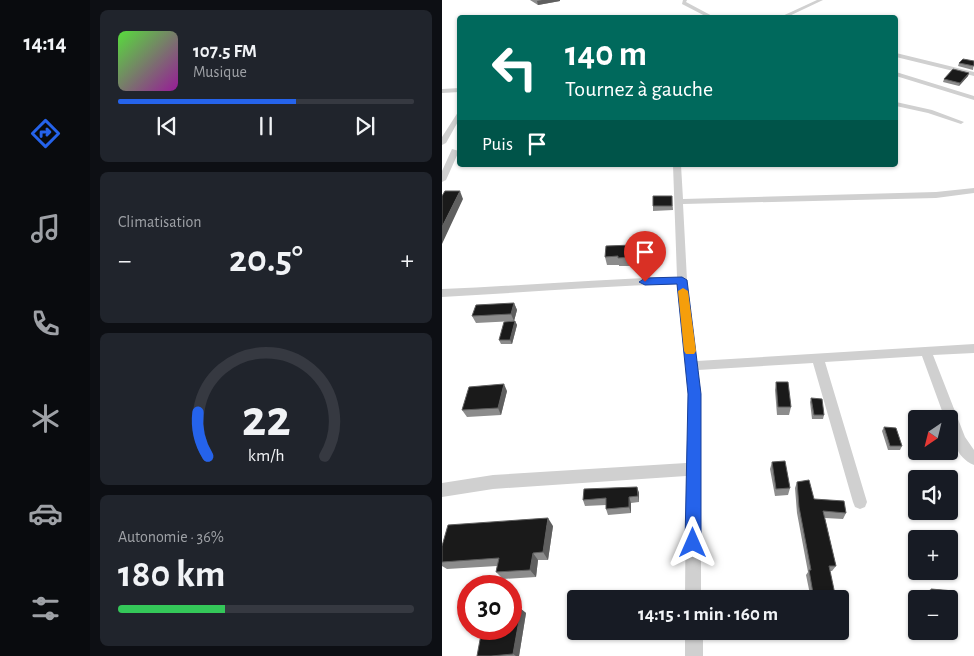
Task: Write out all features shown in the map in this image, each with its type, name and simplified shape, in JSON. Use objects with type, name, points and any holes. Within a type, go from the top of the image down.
[{"type":"street","points":[[685,0],[684,3],[708,15]]},
{"type":"street","points":[[787,15],[821,0]]},
{"type":"street","points":[[898,55],[974,74]]},
{"type":"street","points":[[898,75],[974,98]]},
{"type":"street","points":[[442,91],[457,90]]},
{"type":"street","points":[[898,104],[930,111],[960,122]]},
{"type":"street","points":[[442,143],[457,116]]},
{"type":"street","points":[[442,151],[457,151],[442,180]]},
{"type":"street","points":[[677,167],[682,280],[695,394],[693,468],[694,590]]},
{"type":"street","points":[[678,202],[936,195],[974,190]]},
{"type":"street","points":[[442,293],[544,288],[597,282],[682,280]]},
{"type":"street","points":[[693,366],[974,348]]},
{"type":"street","points":[[926,351],[959,439],[966,453],[974,459]]},
{"type":"street","points":[[818,359],[860,502]]},
{"type":"street","points":[[442,490],[520,480],[693,468]]},
{"type":"street","points":[[694,640],[694,656]]},
{"type":"building","points":[[963,59],[974,61],[974,66],[959,63]]},
{"type":"building","points":[[953,69],[969,73],[960,83],[944,79]]},
{"type":"building","points":[[445,191],[460,191],[442,227],[442,196]]},
{"type":"building","points":[[653,196],[672,196],[672,206],[653,206]]},
{"type":"building","points":[[633,245],[632,257],[605,257],[606,246]]},
{"type":"building","points":[[514,303],[511,314],[472,316],[476,305]]},
{"type":"building","points":[[515,321],[510,340],[499,340],[504,322]]},
{"type":"building","points":[[776,382],[788,382],[791,407],[778,407]]},
{"type":"building","points":[[504,384],[498,408],[462,410],[469,387]]},
{"type":"building","points":[[811,398],[822,399],[824,415],[814,415]]},
{"type":"building","points":[[884,427],[896,428],[902,446],[890,446]]},
{"type":"building","points":[[785,461],[790,488],[776,489],[772,462]]},
{"type":"building","points":[[809,480],[814,499],[844,501],[846,513],[823,511],[836,566],[829,566],[834,590],[812,590],[809,570],[811,570],[799,507],[797,482]]},
{"type":"building","points":[[637,487],[638,496],[629,497],[629,507],[606,509],[606,498],[583,500],[584,489]]},
{"type":"building","points":[[548,518],[543,552],[533,553],[530,570],[496,572],[499,558],[442,562],[442,546],[448,525]]},
{"type":"building","points":[[480,640],[515,640],[513,654],[477,656]]},
{"type":"slow traffic","points":[[683,291],[690,351]]},
{"type":"route","points":[[645,282],[682,280],[695,394],[693,543]]}]
